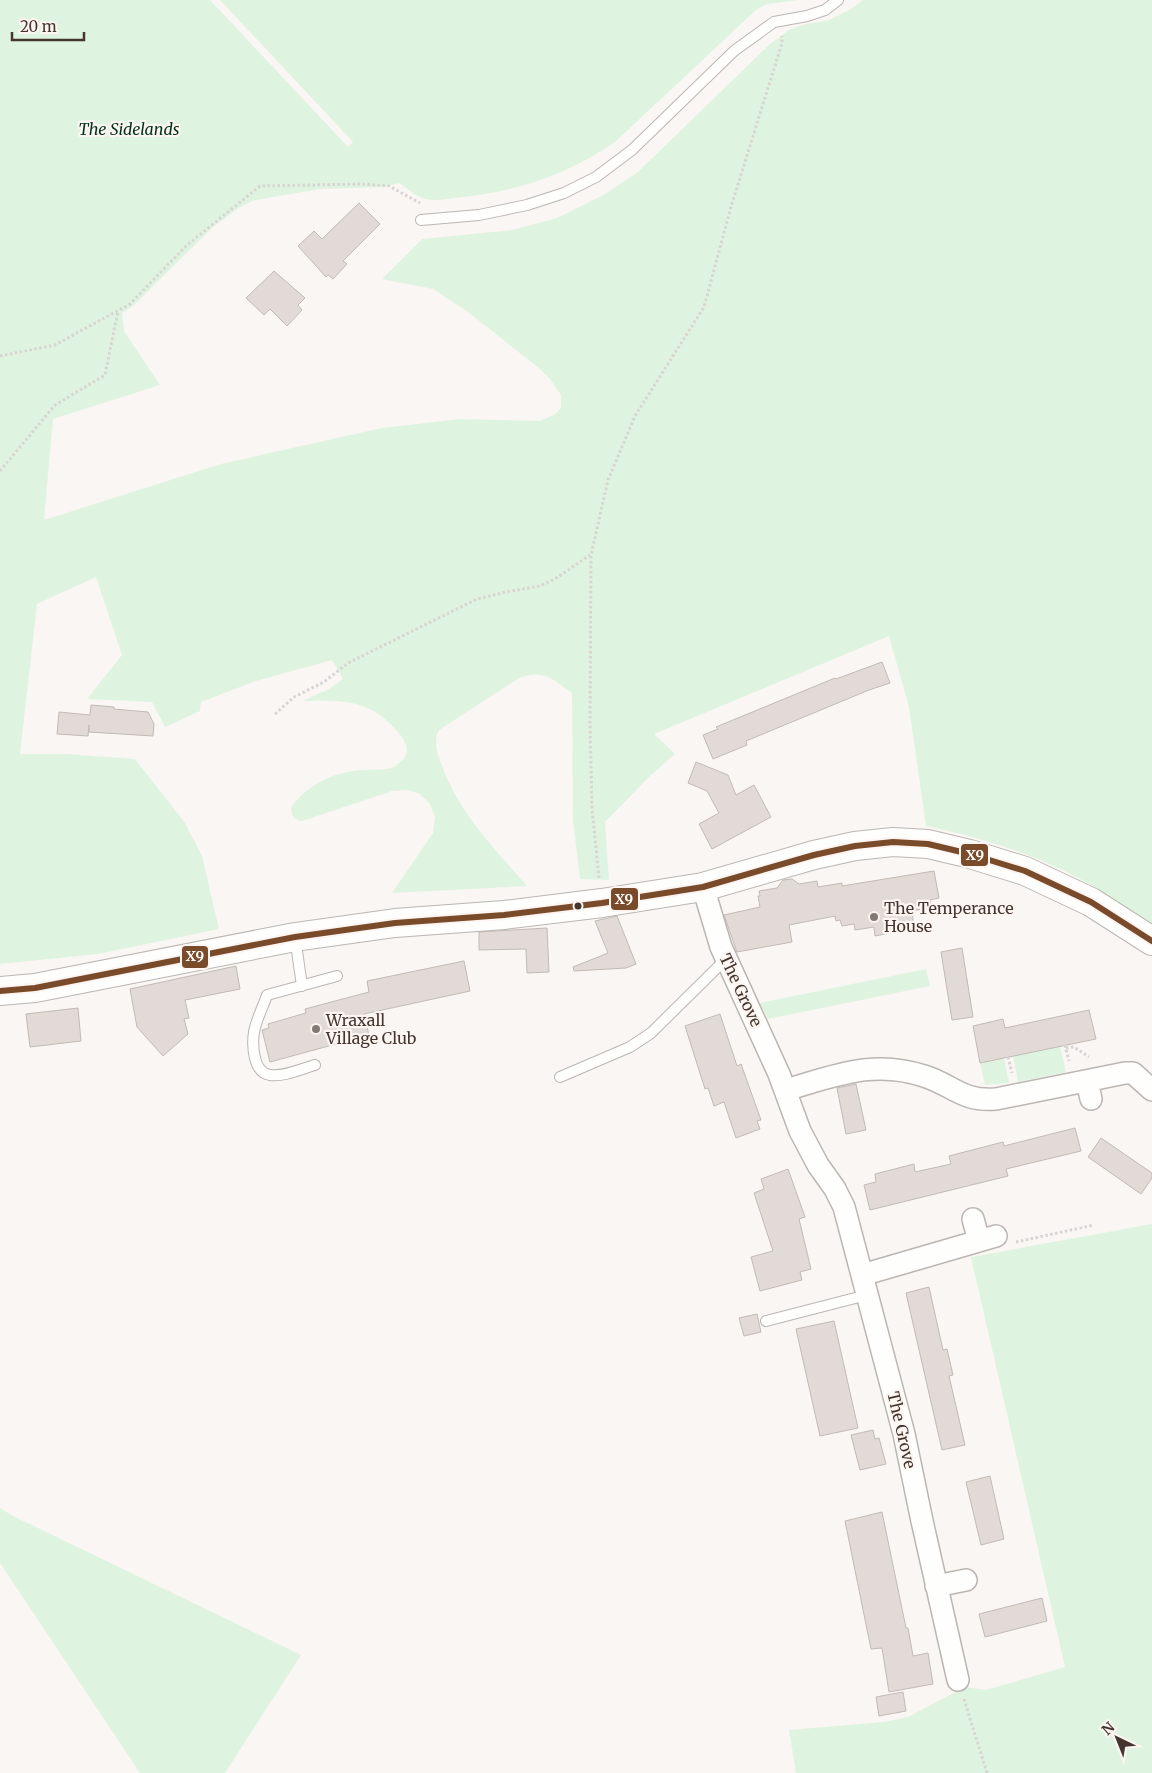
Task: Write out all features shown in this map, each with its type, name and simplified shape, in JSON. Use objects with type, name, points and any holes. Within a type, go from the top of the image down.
[{"type":"main road","points":[[0,991],[35,988],[295,937],[395,923],[504,915],[602,903],[703,887],[814,855],[854,846],[893,842],[928,844],[970,854],[1026,871],[1091,902],[1152,941]]},
{"type":"street","name":"The Grove","points":[[703,887],[715,931],[785,1090],[807,1146],[835,1189],[844,1207],[904,1434],[958,1680]]},
{"type":"street","points":[[785,1090],[866,1068],[881,1068],[927,1076],[957,1093],[983,1100],[1089,1090],[1130,1072],[1152,1090]]},
{"type":"street","points":[[865,1285],[987,1239],[973,1219]]},
{"type":"street","points":[[936,1586],[966,1580]]},
{"type":"lane","points":[[421,220],[480,215],[527,205],[564,193],[596,177],[632,150],[734,51],[774,22],[825,10],[838,0]]},
{"type":"lane","points":[[295,937],[302,986]]},
{"type":"lane","points":[[560,1077],[630,1047],[651,1033],[726,958]]},
{"type":"lane","points":[[315,1065],[280,1075],[268,1075],[260,1070],[255,1063],[254,1033],[267,995],[337,976]]},
{"type":"lane","points":[[766,1321],[865,1285]]},
{"type":"path","points":[[602,903],[592,808],[590,723],[591,555],[608,480],[634,416],[704,307],[730,207],[782,43],[782,32],[774,22]]},
{"type":"path","points":[[0,356],[55,345],[130,304],[186,246],[260,186],[362,184],[389,186],[447,218]]},
{"type":"path","points":[[0,471],[55,405],[105,375],[118,311]]},
{"type":"path","points":[[275,714],[294,697],[324,682],[348,663],[477,599],[540,586],[555,580],[591,555]]},
{"type":"path","points":[[987,1239],[998,1246],[1094,1225]]},
{"type":"path","points":[[958,1680],[987,1773]]},
{"type":"green space","name":"The Sidelands","points":[[0,0],[210,0],[348,147],[353,142],[220,0],[799,0],[767,4],[757,9],[615,142],[580,163],[543,179],[504,190],[439,200],[422,198],[399,183],[384,187],[321,189],[252,201],[237,209],[213,227],[133,306],[122,313],[124,331],[160,385],[53,419],[44,520],[221,464],[382,428],[460,419],[539,421],[554,415],[561,408],[561,395],[550,379],[468,312],[433,289],[382,279],[422,239],[512,230],[557,218],[605,194],[638,172],[769,45],[789,30],[802,25],[829,20],[851,9],[863,0],[1152,0],[1152,925],[1091,885],[1052,865],[990,842],[926,826],[909,707],[889,636],[654,734],[675,754],[650,776],[605,822],[609,880],[580,879],[573,820],[572,693],[553,680],[541,675],[528,675],[519,678],[439,730],[436,746],[448,781],[457,798],[478,829],[527,886],[392,893],[433,833],[435,817],[430,804],[420,794],[408,790],[392,791],[302,821],[295,819],[292,813],[291,808],[297,800],[322,781],[352,771],[394,767],[404,758],[407,752],[404,740],[396,729],[377,713],[367,708],[347,702],[303,701],[329,689],[343,679],[332,660],[256,681],[201,702],[200,711],[165,727],[152,702],[87,699],[122,655],[96,577],[37,604],[20,754],[66,754],[135,759],[185,823],[202,856],[219,929],[98,954],[0,964]]},
{"type":"green space","points":[[926,969],[930,986],[768,1019],[760,1003]]},
{"type":"green space","points":[[1060,1046],[1066,1072],[1018,1082],[1013,1056]]},
{"type":"green space","points":[[1004,1058],[1009,1083],[985,1085],[980,1063]]},
{"type":"green space","points":[[1152,1224],[1152,1773],[796,1773],[789,1730],[884,1722],[908,1717],[965,1687],[986,1690],[1065,1667],[971,1257]]},
{"type":"green space","points":[[0,1508],[301,1655],[225,1773],[140,1773],[0,1563]]},
{"type":"building","points":[[359,203],[380,224],[343,261],[347,264],[333,279],[328,275],[326,277],[298,246],[314,231],[322,239]]},
{"type":"building","points":[[274,271],[305,298],[298,305],[302,310],[287,326],[270,309],[264,315],[246,298]]},
{"type":"building","points":[[882,662],[890,683],[746,741],[747,745],[713,759],[703,735],[718,729],[716,727],[835,678]]},
{"type":"building","points":[[91,705],[148,712],[154,724],[153,736],[89,732],[89,725],[88,736],[57,734],[59,712],[90,715]]},
{"type":"building","points":[[696,762],[728,775],[736,795],[754,785],[771,817],[712,849],[699,824],[719,813],[707,791],[688,783]]},
{"type":"building","name":"The Temperance House","points":[[934,871],[939,898],[930,900],[932,907],[912,911],[914,928],[875,936],[874,927],[855,930],[854,924],[842,926],[840,920],[836,921],[835,916],[789,925],[792,942],[737,952],[724,915],[760,907],[759,891],[777,888],[783,880],[792,879],[799,884],[817,881],[818,887],[842,883],[842,886]]},
{"type":"building","points":[[617,916],[636,964],[626,968],[574,971],[573,967],[608,953],[595,921]]},
{"type":"building","points":[[547,928],[549,972],[527,973],[526,949],[479,950],[479,932]]},
{"type":"building","points":[[962,948],[973,1017],[952,1020],[941,952]]},
{"type":"building","points":[[464,961],[470,991],[364,1014],[369,1035],[270,1062],[262,1030],[269,1028],[268,1024],[306,1013],[305,1009],[369,992],[367,981]]},
{"type":"building","points":[[236,966],[240,989],[185,1000],[189,1018],[184,1019],[188,1034],[163,1056],[137,1027],[130,989]]},
{"type":"building","points":[[78,1008],[81,1041],[30,1047],[26,1014]]},
{"type":"building","points":[[1089,1010],[1096,1039],[980,1063],[973,1026],[1003,1019],[1005,1028]]},
{"type":"building","points":[[720,1014],[737,1066],[741,1064],[761,1120],[757,1121],[760,1129],[736,1138],[724,1102],[714,1106],[708,1088],[705,1089],[685,1026]]},
{"type":"building","points":[[856,1084],[866,1130],[846,1134],[837,1088]]},
{"type":"building","points":[[1075,1128],[1081,1151],[1006,1169],[1008,1176],[870,1210],[864,1185],[876,1182],[875,1174],[914,1164],[915,1172],[951,1164],[949,1156],[1003,1142],[1004,1146]]},
{"type":"building","points":[[1101,1138],[1152,1173],[1152,1178],[1141,1194],[1088,1157]]},
{"type":"building","points":[[788,1169],[805,1217],[799,1219],[811,1269],[800,1272],[802,1280],[760,1291],[751,1257],[773,1251],[754,1193],[764,1189],[761,1179]]},
{"type":"building","points":[[929,1287],[943,1350],[947,1349],[953,1375],[949,1376],[965,1445],[942,1450],[906,1293]]},
{"type":"building","points":[[757,1314],[761,1332],[744,1336],[739,1318]]},
{"type":"building","points":[[834,1321],[858,1428],[820,1436],[796,1329]]},
{"type":"building","points":[[873,1430],[875,1439],[879,1438],[886,1464],[860,1470],[851,1435]]},
{"type":"building","points":[[990,1476],[1004,1539],[981,1545],[966,1482]]},
{"type":"building","points":[[882,1512],[913,1656],[928,1653],[933,1684],[889,1692],[882,1648],[871,1649],[845,1521]]},
{"type":"building","points":[[1042,1598],[1047,1621],[985,1637],[979,1614]]},
{"type":"building","points":[[903,1692],[906,1711],[879,1716],[876,1697]]},
{"type":"transit line","name":"X9","points":[[0,991],[35,988],[295,937],[395,923],[504,915],[602,903],[703,887],[814,855],[855,846],[893,842],[928,844],[970,854],[1025,871],[1091,902],[1152,941]]},
{"type":"place","name":"The Temperance House","points":[[874,917]]},
{"type":"place","name":"Wraxall Village Club","points":[[316,1029]]}]
